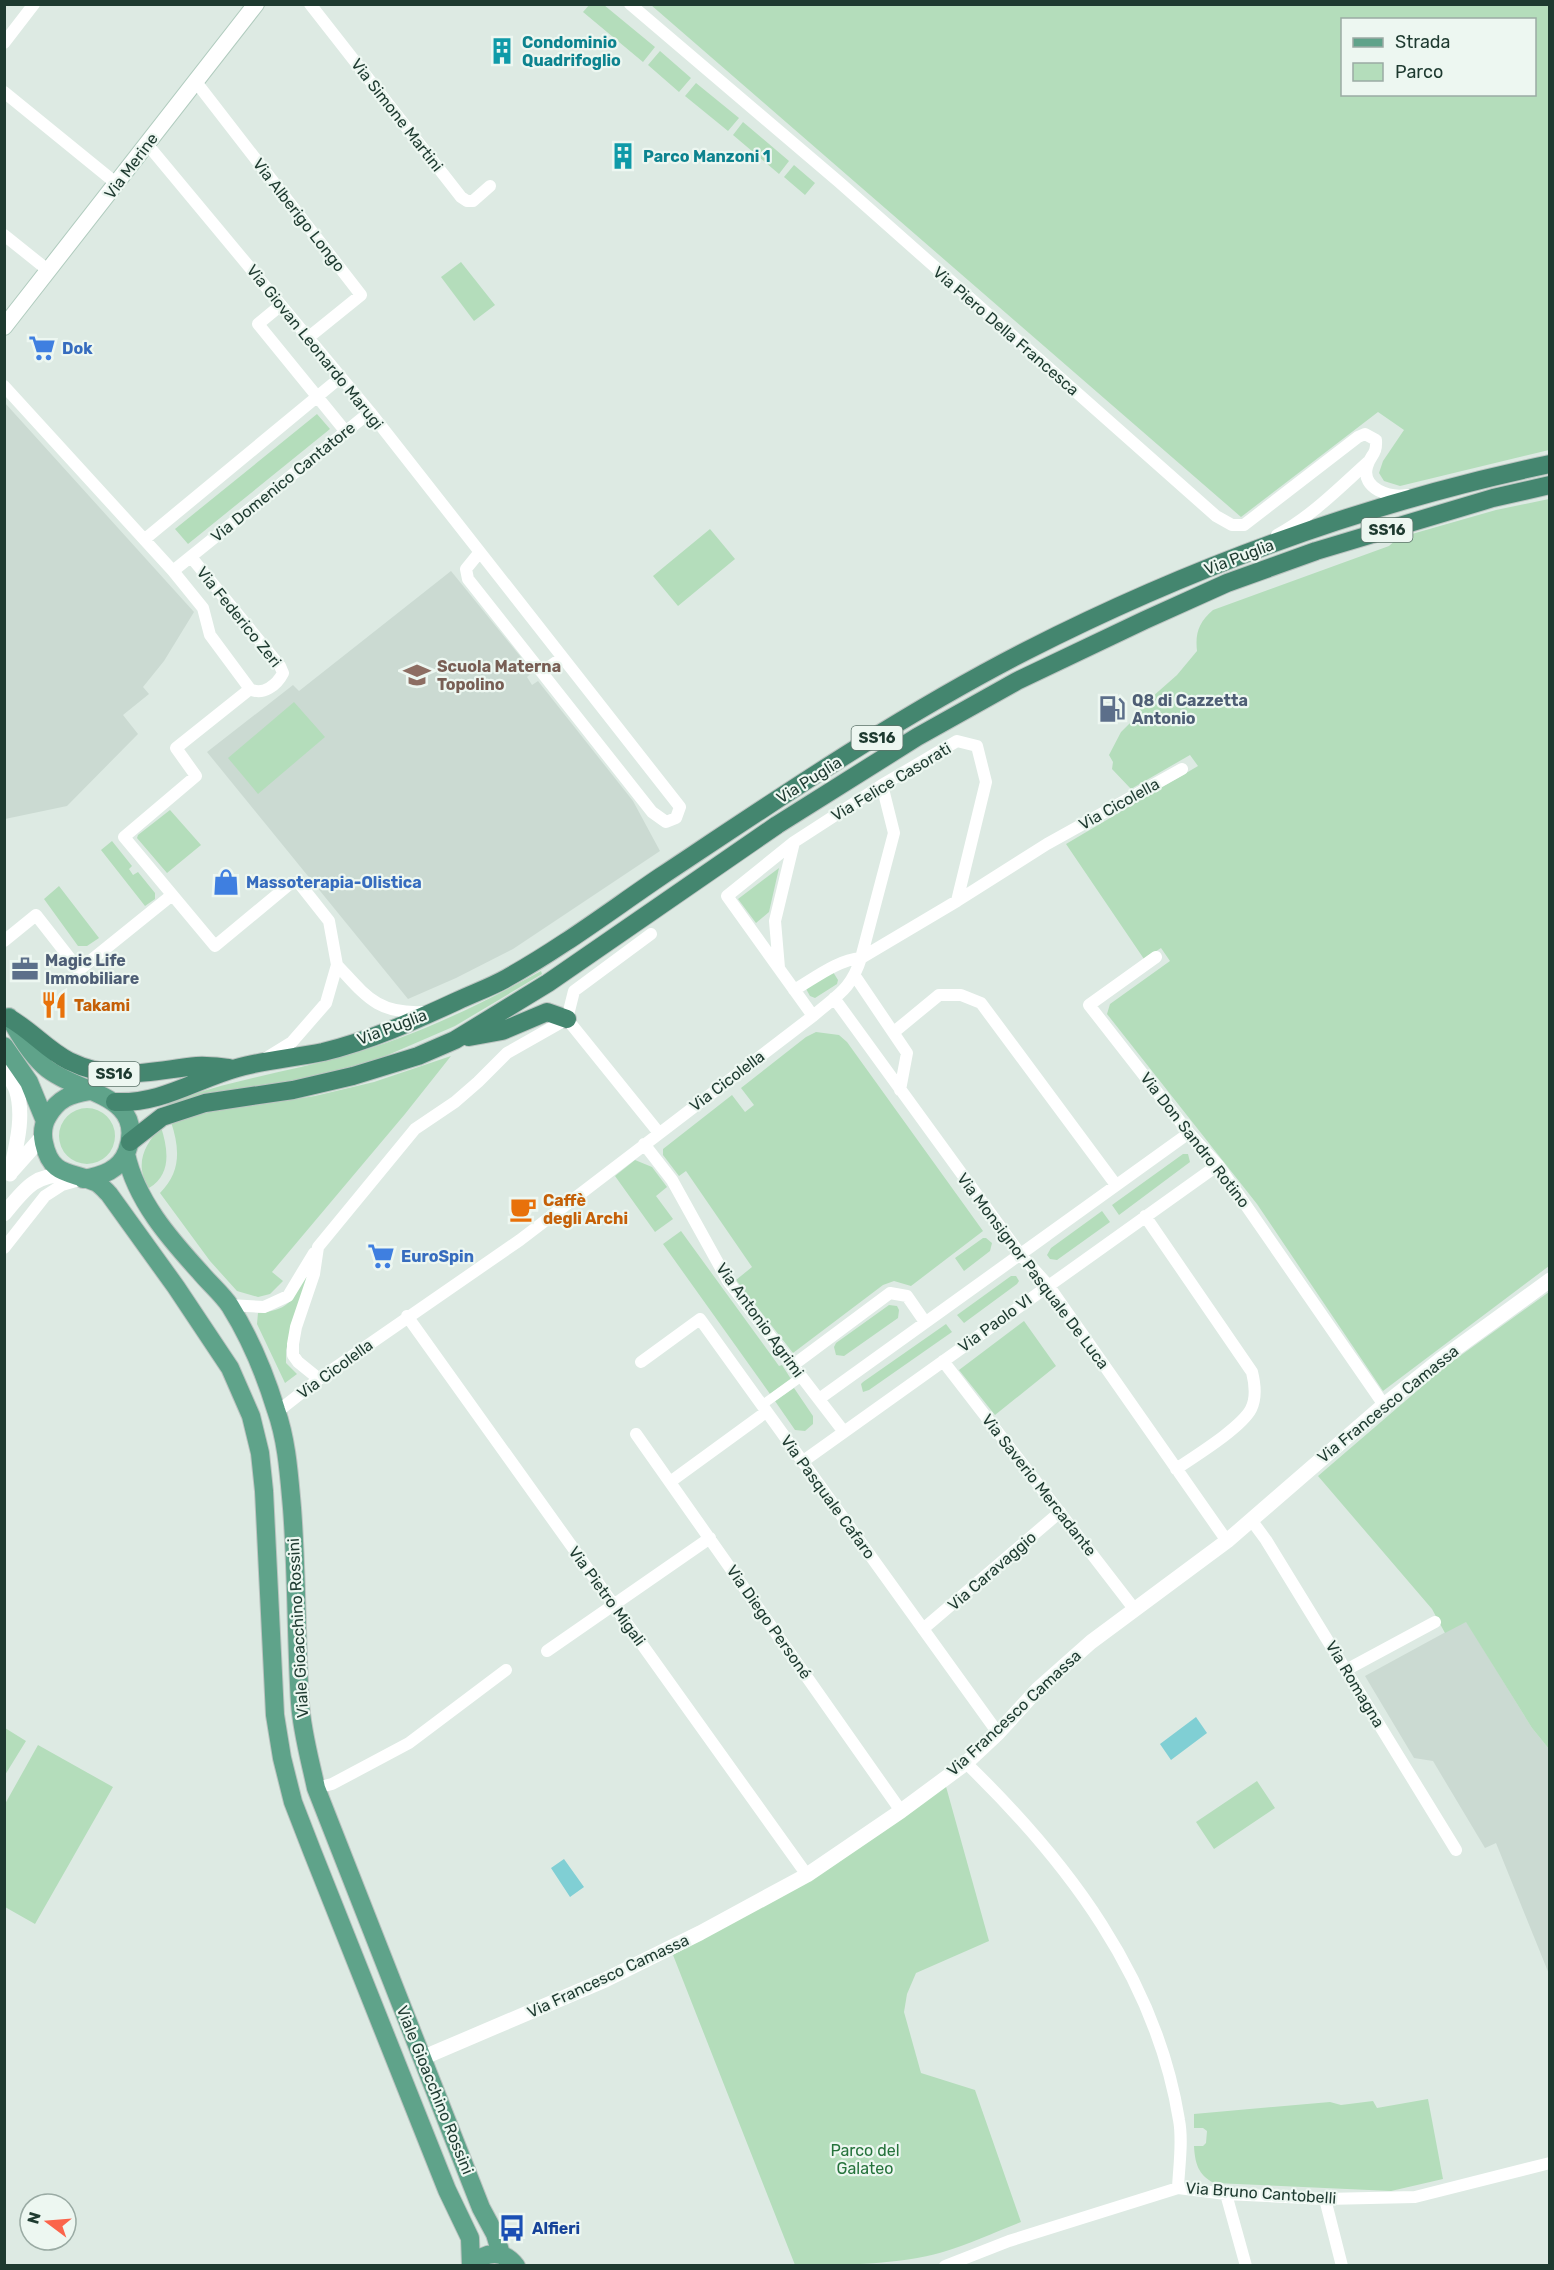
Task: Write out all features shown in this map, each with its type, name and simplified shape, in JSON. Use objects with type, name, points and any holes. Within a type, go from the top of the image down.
[{"type":"highway","name":"Via Puglia","points":[[115,1102],[156,1099],[234,1069],[326,1051],[400,1027],[434,1012],[515,973],[765,808],[906,720],[1026,651],[1133,601],[1246,553],[1449,486],[1550,464]]},
{"type":"highway","name":"Via Puglia","points":[[128,1148],[162,1117],[205,1103],[293,1090],[353,1076],[418,1056],[455,1040],[548,983],[777,825],[917,736],[1017,681],[1227,583],[1316,551],[1492,498],[1550,485]]},
{"type":"highway","points":[[455,1040],[502,1030],[547,1012],[567,1019]]},
{"type":"highway","name":"SS16","points":[[7,1015],[55,1053],[80,1066],[103,1072],[123,1075],[149,1074],[199,1066],[234,1069]]},
{"type":"main road","name":"Via Merine","points":[[4,327],[256,4]]},
{"type":"main road","points":[[7,1015],[26,1045],[45,1067],[63,1079],[89,1091],[103,1094],[115,1102]]},
{"type":"main road","name":"Viale Gioacchino Rossini","points":[[4,1046],[29,1082],[44,1129],[46,1152],[54,1165],[75,1177],[96,1182],[109,1194],[176,1287],[230,1368],[250,1416],[260,1453],[264,1491],[275,1714],[282,1758],[293,1802],[447,2190],[470,2238],[471,2265]]},
{"type":"main road","points":[[44,1129],[55,1105],[70,1094],[89,1091]]},
{"type":"main road","name":"Viale Gioacchino Rossini","points":[[115,1102],[125,1113],[130,1127],[129,1169],[143,1200],[181,1251],[229,1305],[250,1342],[277,1412],[285,1446],[296,1556],[300,1704],[316,1788],[481,2208],[495,2234],[501,2254]]},
{"type":"main road","points":[[75,1177],[100,1177],[115,1168],[128,1148]]},
{"type":"main road","points":[[471,2265],[479,2257],[490,2253],[501,2254],[511,2259],[516,2265]]},
{"type":"street","points":[[4,43],[34,4]]},
{"type":"street","name":"Via Simone Martini","points":[[310,4],[461,196],[467,201],[473,201],[490,186]]},
{"type":"street","name":"Via Piero Della Francesca","points":[[630,4],[839,182],[1216,516],[1232,525],[1244,525],[1358,437],[1365,434],[1376,440],[1377,450],[1366,469],[1367,479],[1376,490],[1395,497],[1449,486]]},
{"type":"street","name":"Via Alberigo Longo","points":[[196,82],[361,295],[309,338]]},
{"type":"street","points":[[4,93],[117,184]]},
{"type":"street","name":"Via Giovan Leonardo Marugi","points":[[147,144],[370,412],[680,807],[676,818],[666,822],[652,812],[468,579],[466,569],[479,553]]},
{"type":"street","points":[[4,235],[49,271]]},
{"type":"street","points":[[281,305],[258,324],[346,432]]},
{"type":"street","points":[[145,539],[341,377]]},
{"type":"street","points":[[4,386],[173,571]]},
{"type":"street","name":"Via Domenico Cantatore","points":[[173,571],[370,412]]},
{"type":"street","points":[[1246,553],[1295,525],[1369,461]]},
{"type":"street","name":"Via Federico Zeri","points":[[173,571],[203,608],[210,635],[250,689],[263,692],[280,679],[283,674],[280,666],[191,557]]},
{"type":"street","points":[[542,672],[562,658]]},
{"type":"street","points":[[250,689],[176,748],[196,776],[124,837],[215,946],[291,883],[299,882],[329,921],[337,965],[326,1003],[292,1042],[254,1064]]},
{"type":"street","name":"Via Felice Casorati","points":[[813,1016],[727,896],[794,842],[882,785],[957,741],[977,746],[986,782],[957,901]]},
{"type":"street","name":"Via Cicolella","points":[[277,1412],[318,1379],[520,1239],[813,1016],[848,987],[855,976],[861,958],[1047,844],[1182,769]]},
{"type":"street","points":[[794,990],[836,965],[850,959],[861,958],[894,833],[882,785]]},
{"type":"street","points":[[779,970],[776,921],[794,842]]},
{"type":"street","points":[[4,940],[36,915],[80,970],[172,896]]},
{"type":"street","points":[[229,1305],[264,1307],[288,1296],[318,1247],[415,1129],[478,1082],[507,1053],[567,1019],[574,991],[651,934]]},
{"type":"street","name":"Via Don Sandro Rotino","points":[[1156,957],[1089,1005],[1189,1133],[1218,1165],[1384,1405]]},
{"type":"street","points":[[337,965],[370,1000],[402,1013],[434,1012]]},
{"type":"street","points":[[836,965],[848,987]]},
{"type":"street","points":[[855,976],[907,1053],[900,1090]]},
{"type":"street","points":[[894,1032],[939,995],[961,995],[981,1003],[1116,1185]]},
{"type":"street","name":"Via Monsignor Pasquale De Luca","points":[[834,998],[1020,1254],[1048,1285],[1227,1541]]},
{"type":"street","points":[[567,1019],[659,1133]]},
{"type":"street","points":[[4,1068],[16,1089],[19,1135],[7,1177]]},
{"type":"street","points":[[7,1177],[44,1129]]},
{"type":"street","points":[[819,1399],[1189,1133]]},
{"type":"street","name":"Via Antonio Agrimi","points":[[644,1143],[672,1180],[728,1281],[844,1432]]},
{"type":"street","name":"Via Paolo VI","points":[[802,1462],[1218,1165]]},
{"type":"street","points":[[4,1214],[35,1180],[50,1175],[75,1177]]},
{"type":"street","points":[[4,1248],[45,1196],[75,1177]]},
{"type":"street","points":[[1145,1216],[1252,1372],[1256,1390],[1252,1408],[1242,1420],[1176,1469]]},
{"type":"street","points":[[318,1247],[314,1274],[296,1327],[293,1344],[293,1355],[318,1379]]},
{"type":"street","name":"Via Francesco Camassa","points":[[422,2058],[605,1980],[700,1933],[807,1875],[901,1811],[966,1763],[998,1733],[1038,1689],[1091,1642],[1227,1541],[1384,1405],[1440,1360],[1550,1280]]},
{"type":"street","points":[[792,1366],[890,1293],[906,1296],[926,1322]]},
{"type":"street","name":"Via Pietro Migali","points":[[407,1316],[807,1875]]},
{"type":"street","name":"Via Pasquale Cafaro","points":[[641,1362],[700,1319],[998,1733]]},
{"type":"street","name":"Via Saverio Mercadante","points":[[942,1361],[1135,1610]]},
{"type":"street","points":[[670,1482],[801,1377]]},
{"type":"street","name":"Via Diego Personé","points":[[636,1434],[901,1811]]},
{"type":"street","name":"Via Caravaggio","points":[[923,1629],[1060,1512]]},
{"type":"street","name":"Via Romagna","points":[[1251,1521],[1266,1540],[1456,1850]]},
{"type":"street","points":[[547,1651],[710,1538]]},
{"type":"street","points":[[1346,1670],[1435,1622]]},
{"type":"street","points":[[316,1788],[332,1784],[409,1743],[506,1670]]},
{"type":"street","points":[[966,1763],[1031,1830],[1083,1893],[1136,1985],[1163,2050],[1180,2122],[1178,2188]]},
{"type":"street","name":"Via Bruno Cantobelli","points":[[945,2265],[1009,2241],[1178,2188],[1226,2194],[1325,2199],[1415,2197],[1550,2163]]},
{"type":"street","points":[[1226,2194],[1246,2265]]},
{"type":"street","points":[[1325,2199],[1342,2265]]},
{"type":"shaded area","points":[[5,403],[194,612],[164,661],[143,687],[149,694],[123,715],[138,734],[67,806],[5,819]]},
{"type":"shaded area","points":[[451,571],[533,672],[527,677],[532,685],[538,681],[633,801],[660,851],[513,949],[408,999],[207,752],[293,685],[299,691]]},
{"type":"shaded area","points":[[1466,1621],[1532,1728],[1549,1749],[1549,1974],[1496,1843],[1485,1848],[1433,1761],[1414,1758],[1365,1676]]},
{"type":"green space","points":[[590,4],[604,5],[655,47],[643,62],[583,12]]},
{"type":"green space","points":[[651,5],[1549,5],[1549,450],[1400,486],[1384,481],[1379,473],[1383,461],[1404,430],[1378,412],[1241,517]]},
{"type":"green space","points":[[660,51],[691,78],[679,92],[648,65]]},
{"type":"green space","points":[[696,83],[739,118],[728,131],[685,96]]},
{"type":"green space","points":[[743,122],[789,161],[779,174],[733,135]]},
{"type":"green space","points":[[794,165],[815,183],[805,195],[784,177]]},
{"type":"green space","points":[[461,262],[495,305],[474,321],[441,277]]},
{"type":"green space","points":[[317,414],[330,429],[188,544],[175,529]]},
{"type":"green space","points":[[1549,499],[1549,1266],[1383,1391],[1257,1204],[1107,1014],[1110,1004],[1170,961],[1161,948],[1144,959],[1066,844],[1198,766],[1190,755],[1131,789],[1112,769],[1113,762],[1109,755],[1121,732],[1143,705],[1177,675],[1197,651],[1199,628],[1213,610],[1389,546],[1398,538],[1496,510]]},
{"type":"green space","points":[[710,529],[735,559],[678,606],[653,576]]},
{"type":"green space","points":[[294,702],[325,737],[258,794],[228,758]]},
{"type":"green space","points":[[170,810],[201,845],[167,873],[137,838]]},
{"type":"green space","points":[[112,841],[132,866],[129,869],[133,875],[138,872],[155,893],[155,899],[145,906],[101,850]]},
{"type":"green space","points":[[779,868],[769,912],[756,923],[738,899]]},
{"type":"green space","points":[[59,886],[99,938],[87,946],[78,946],[44,899]]},
{"type":"green space","points":[[541,971],[542,974],[455,1026],[374,1061],[335,1073],[168,1108],[167,1103],[189,1095],[348,1055],[398,1039],[471,1008]]},
{"type":"green space","points":[[833,972],[838,980],[837,984],[815,998],[810,996],[805,987]]},
{"type":"green space","points":[[816,1032],[839,1035],[847,1042],[983,1231],[911,1286],[894,1281],[883,1285],[793,1353],[736,1280],[752,1267],[686,1171],[679,1176],[663,1155],[663,1149],[732,1095],[745,1112],[754,1105],[741,1088],[806,1037]]},
{"type":"green space","points":[[451,1056],[272,1272],[283,1281],[270,1294],[258,1297],[237,1291],[210,1261],[160,1193],[172,1177],[177,1160],[176,1142],[171,1122],[211,1108],[257,1105],[315,1096],[374,1082]]},
{"type":"green space","points":[[81,1108],[93,1108],[103,1112],[111,1120],[115,1136],[111,1152],[103,1160],[93,1164],[81,1164],[71,1160],[63,1152],[59,1142],[59,1130],[63,1120],[71,1112]]},
{"type":"green space","points":[[161,1127],[166,1152],[165,1168],[162,1176],[149,1188],[142,1171],[143,1156],[150,1141]]},
{"type":"green space","points":[[1183,1154],[1188,1154],[1190,1162],[1119,1215],[1112,1205]]},
{"type":"green space","points":[[635,1160],[652,1167],[667,1187],[656,1196],[673,1219],[655,1232],[615,1176]]},
{"type":"green space","points":[[1102,1211],[1110,1222],[1057,1260],[1050,1259],[1047,1255],[1051,1248]]},
{"type":"green space","points":[[681,1231],[779,1366],[782,1365],[791,1379],[770,1394],[663,1244]]},
{"type":"green space","points":[[983,1238],[992,1243],[990,1251],[964,1271],[955,1258]]},
{"type":"green space","points":[[1011,1276],[1016,1276],[1019,1281],[1017,1284],[964,1323],[957,1315]]},
{"type":"green space","points":[[307,1277],[286,1350],[286,1363],[297,1374],[285,1383],[257,1324],[258,1313],[276,1310],[287,1304],[296,1294],[304,1278]]},
{"type":"green space","points":[[1549,1292],[1549,1749],[1532,1728],[1466,1622],[1445,1633],[1432,1609],[1318,1476],[1446,1366]]},
{"type":"green space","points":[[889,1305],[897,1306],[898,1318],[844,1356],[836,1355],[834,1347],[836,1343]]},
{"type":"green space","points":[[1024,1321],[1056,1366],[995,1415],[959,1370]]},
{"type":"green space","points":[[946,1324],[952,1332],[863,1392],[861,1384],[863,1382]]},
{"type":"green space","points":[[794,1388],[813,1416],[813,1424],[805,1431],[795,1430],[775,1401]]},
{"type":"green space","points":[[5,1728],[26,1741],[4,1775]]},
{"type":"green space","points":[[38,1745],[113,1787],[35,1924],[5,1907],[5,1804]]},
{"type":"green space","points":[[1257,1781],[1275,1808],[1214,1849],[1196,1822]]},
{"type":"green space","name":"Parco del Galateo","points":[[945,1783],[989,1941],[916,1973],[907,1994],[904,2012],[921,2073],[975,2090],[1021,2222],[943,2252],[908,2260],[795,2265],[673,1955]]},
{"type":"green space","points":[[1428,2099],[1443,2179],[1391,2191],[1214,2183],[1204,2176],[1195,2158],[1194,2146],[1203,2146],[1206,2143],[1207,2131],[1203,2128],[1194,2128],[1194,2114],[1330,2102],[1341,2105],[1373,2101],[1377,2108]]},
{"type":"water","points":[[1196,1717],[1207,1733],[1171,1760],[1160,1744]]},
{"type":"water","points":[[564,1859],[584,1887],[570,1897],[551,1868]]},
{"type":"place","name":"Condominio Quadrifoglio","points":[[502,51]]},
{"type":"place","name":"Parco Manzoni 1","points":[[623,156]]},
{"type":"place","name":"Dok","points":[[42,348]]},
{"type":"place","name":"Scuola Materna Topolino","points":[[417,675]]},
{"type":"place","name":"Q8 di Cazzetta Antonio","points":[[1112,709]]},
{"type":"place","name":"Massoterapia-Olistica","points":[[226,882]]},
{"type":"place","name":"Magic Life Immobiliare","points":[[25,969]]},
{"type":"place","name":"Takami","points":[[54,1005]]},
{"type":"place","name":"Caffè degli Archi","points":[[523,1209]]},
{"type":"place","name":"EuroSpin","points":[[381,1256]]},
{"type":"place","name":"Alfieri","points":[[512,2228]]}]
